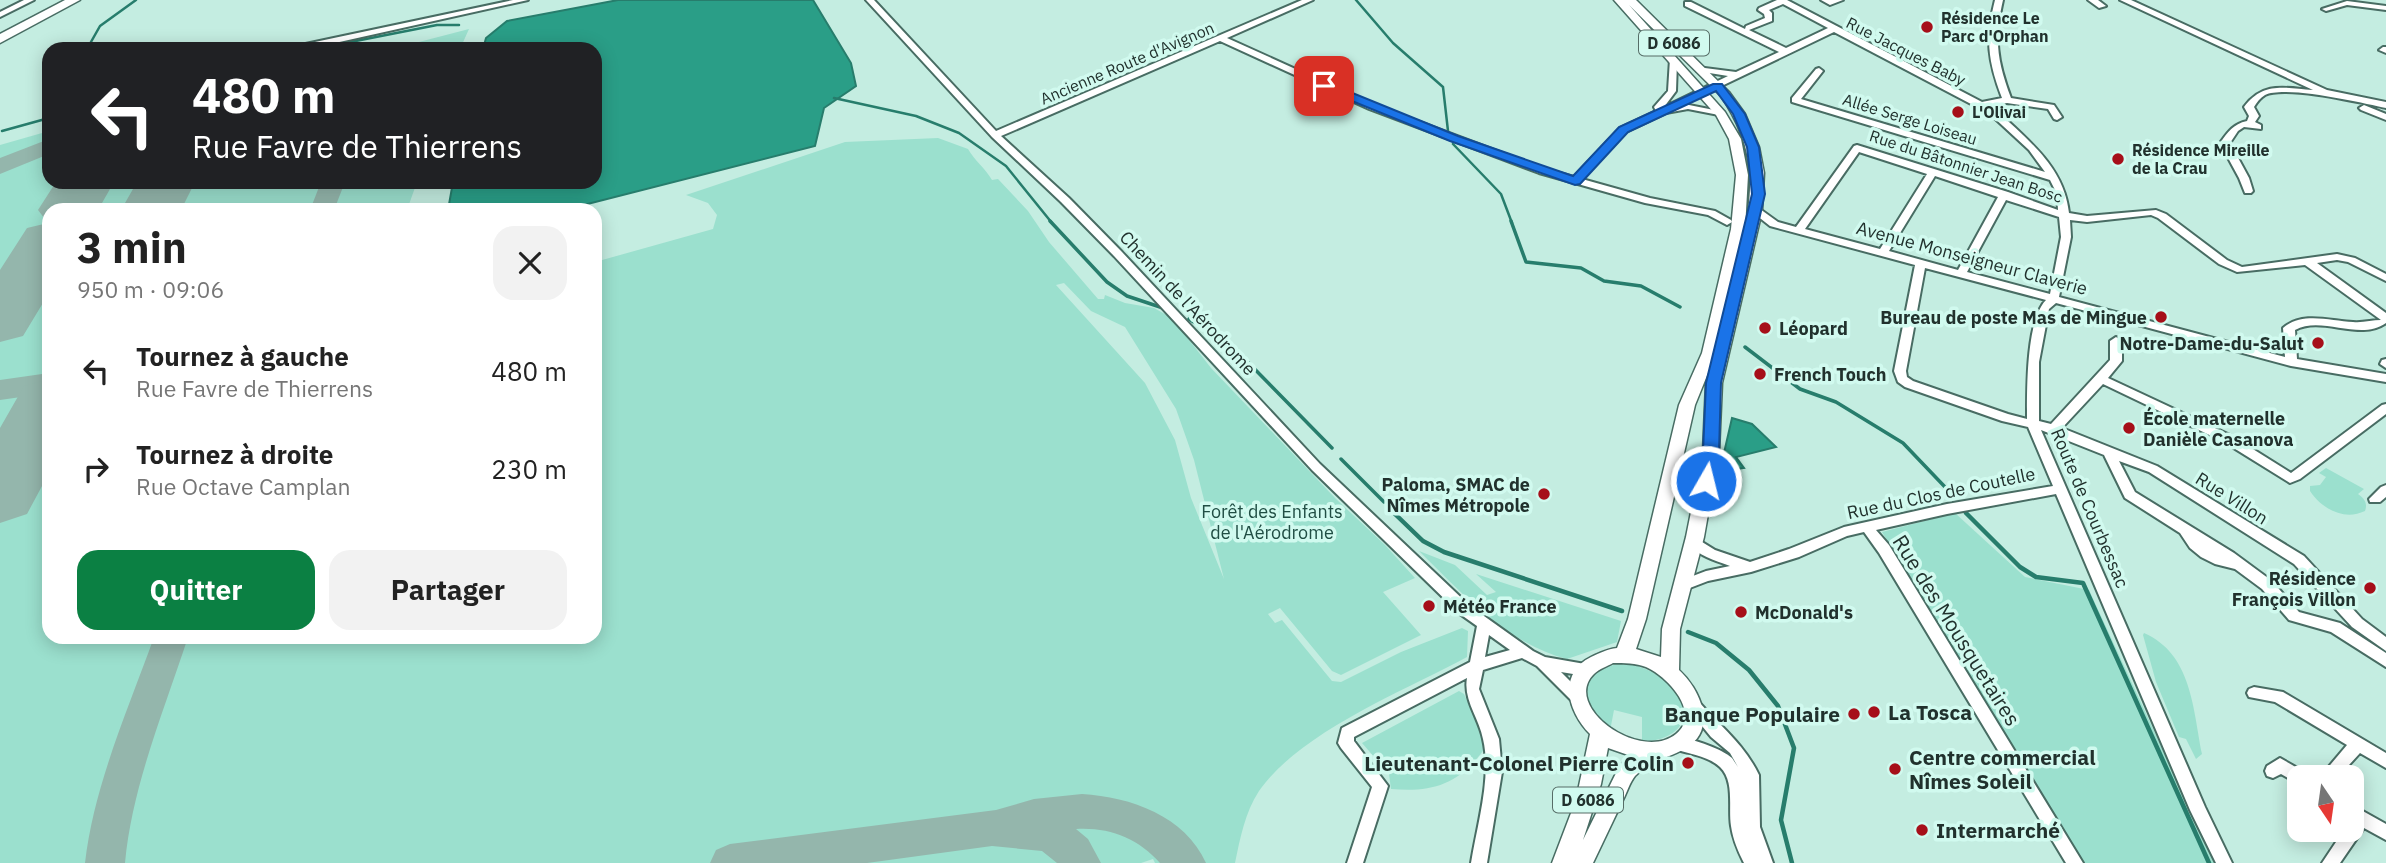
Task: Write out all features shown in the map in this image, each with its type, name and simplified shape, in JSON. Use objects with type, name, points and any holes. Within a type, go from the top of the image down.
[{"type":"highway","points":[[0,31],[59,0]]},
{"type":"highway","points":[[0,39],[74,0]]},
{"type":"main road","name":"D 6086","points":[[1619,0],[1721,114],[1735,139],[1742,175],[1738,229],[1710,353],[1687,405],[1637,619],[1627,649],[1622,655]]},
{"type":"main road","name":"D 6086","points":[[1630,0],[1717,86],[1739,114],[1753,147],[1758,173],[1756,211],[1714,383],[1711,452],[1694,542],[1671,629],[1670,671]]},
{"type":"main road","points":[[1622,655],[1644,659],[1670,671],[1685,688],[1694,706],[1692,727],[1679,744],[1651,752],[1633,750],[1600,733],[1584,716],[1577,697],[1579,678],[1584,670],[1600,659],[1622,655]]},
{"type":"main road","name":"D 6086","points":[[1563,863],[1588,803],[1598,760],[1600,733]]},
{"type":"main road","name":"D 6086","points":[[1582,863],[1627,771],[1651,752]]},
{"type":"street","points":[[0,15],[30,0]]},
{"type":"street","points":[[329,42],[524,0]]},
{"type":"street","name":"Chemin de l'Aérodrome","points":[[870,0],[995,135],[1065,200],[1227,374],[1371,521],[1484,626],[1542,662],[1584,670]]},
{"type":"street","name":"Ancienne Route d'Avignon","points":[[995,135],[1309,0]]},
{"type":"street","points":[[1825,0],[1830,3],[1839,0]]},
{"type":"street","points":[[1999,0],[1990,38],[1993,64],[2007,100]]},
{"type":"street","points":[[2092,0],[2102,6]]},
{"type":"street","points":[[2124,0],[2324,92],[2386,117]]},
{"type":"street","points":[[1749,28],[1769,19],[1768,13],[1762,10],[1782,1]]},
{"type":"street","name":"Rue Jacques Baby","points":[[1782,1],[1982,105]]},
{"type":"street","points":[[2326,9],[2347,3],[2386,8]]},
{"type":"street","points":[[1688,4],[1787,51]]},
{"type":"street","points":[[1575,181],[1623,130],[1833,29]]},
{"type":"street","points":[[1219,38],[1372,107],[1542,172],[1649,201],[1711,213],[1727,222]]},
{"type":"street","points":[[1661,111],[1659,107],[1674,85],[1673,61]]},
{"type":"street","points":[[1700,69],[1719,75],[1740,75]]},
{"type":"street","name":"Allée Serge Loiseau","points":[[1819,71],[1795,100],[2054,178]]},
{"type":"street","points":[[2248,191],[2246,176],[2231,157],[2225,143],[2234,129],[2242,124],[2254,125],[2254,116],[2249,107],[2261,93],[2274,90],[2324,92],[2386,105]]},
{"type":"street","points":[[1982,105],[2007,100],[2052,107],[2057,117]]},
{"type":"street","name":"Route de Courbessac","points":[[1982,105],[2032,148],[2062,194],[2066,215],[2064,259],[2053,299],[2044,308],[2032,366],[2033,425],[2224,863]]},
{"type":"street","points":[[1661,111],[1688,106],[1721,114]]},
{"type":"street","name":"Rue du Bâtonnier Jean Bosc","points":[[1799,230],[1857,148],[2066,215]]},
{"type":"street","points":[[1883,252],[1933,172]]},
{"type":"street","points":[[1961,273],[2004,194]]},
{"type":"street","name":"Avenue Monseigneur Claverie","points":[[1756,211],[1774,224],[2053,299],[2291,362],[2386,378]]},
{"type":"street","points":[[2066,215],[2087,219],[2152,212],[2162,216],[2223,262],[2241,270],[2337,257],[2351,260],[2386,278]]},
{"type":"street","points":[[2306,261],[2383,321]]},
{"type":"street","name":"Rue Villon","points":[[1921,262],[1900,371],[1902,379],[1909,384],[1980,409],[2054,429],[2152,469],[2299,560],[2357,623],[2386,645]]},
{"type":"street","points":[[2291,362],[2290,328],[2295,324],[2321,322],[2355,326],[2383,321]]},
{"type":"street","points":[[2054,429],[2116,361],[2116,341]]},
{"type":"street","points":[[2101,379],[2228,439],[2290,478],[2386,408]]},
{"type":"street","points":[[2109,453],[2130,495],[2239,564],[2267,585],[2294,616],[2335,627],[2386,662]]},
{"type":"street","name":"Rue du Clos de Coutelle","points":[[1682,586],[1706,576],[1751,567],[1867,527],[2060,489]]},
{"type":"street","points":[[2375,499],[2386,490]]},
{"type":"street","name":"Rue des Mousquetaires","points":[[1867,527],[1884,549],[2075,863]]},
{"type":"street","points":[[1694,542],[1710,554],[1751,567]]},
{"type":"street","points":[[1479,863],[1494,772],[1491,739],[1472,689],[1484,626]]},
{"type":"street","points":[[1355,863],[1380,786],[1346,743],[1347,733],[1478,665],[1523,652]]},
{"type":"street","name":"Chemin de l'Aérodrome","points":[[1542,662],[1577,697]]},
{"type":"street","points":[[2254,693],[2278,696],[2386,761]]},
{"type":"street","points":[[1694,706],[1716,732],[1735,748],[1751,775],[1752,827],[1765,863]]},
{"type":"street","points":[[1679,744],[1706,749],[1726,762],[1734,771],[1739,792],[1736,827],[1743,849],[1752,863]]},
{"type":"street","points":[[2339,765],[2358,744]]},
{"type":"street","points":[[2273,771],[2280,765],[2287,770]]},
{"type":"street","points":[[2364,819],[2386,833]]},
{"type":"street","points":[[2330,863],[2342,842]]},
{"type":"green space","points":[[469,29],[463,42],[419,42]]},
{"type":"green space","name":"Forêt des Enfants de l'Aérodrome","points":[[42,133],[42,189],[414,189],[410,203],[42,203],[42,644],[602,644],[602,260],[713,229],[717,215],[708,203],[686,195],[845,142],[938,138],[968,149],[992,180],[998,179],[1028,211],[1049,242],[1098,299],[1104,299],[1105,295],[1125,303],[1154,308],[1172,318],[1211,368],[1415,578],[1383,592],[1421,635],[1341,675],[1332,671],[1280,608],[1268,614],[1275,623],[1282,620],[1332,681],[1341,682],[1401,652],[1462,628],[1468,631],[1467,657],[1326,732],[1277,770],[1259,791],[1250,808],[1235,863],[1155,863],[1153,859],[1141,863],[0,863],[0,145]],"holes":[[[1064,283],[1091,311],[1125,327],[1176,409],[1194,460],[1224,579],[1191,498],[1175,440],[1145,383],[1056,285]]]},
{"type":"green space","points":[[2326,468],[2364,489],[2358,494],[2365,501],[2365,511],[2342,514],[2327,508],[2315,497],[2310,486],[2320,485],[2326,477],[2319,473]]},
{"type":"green space","points":[[1955,513],[2025,577],[2089,590],[2215,863],[2082,863],[1882,532]]},
{"type":"green space","points":[[1419,551],[1455,565],[1487,595],[1496,592],[1476,574],[1621,621],[1617,642],[1567,659],[1545,652],[1524,642],[1486,615]]},
{"type":"green space","points":[[2144,633],[2160,642],[2172,654],[2188,684],[2202,754],[2196,759],[2186,739],[2179,737],[2156,682]]},
{"type":"green space","points":[[1623,663],[1644,668],[1674,690],[1682,703],[1683,717],[1678,729],[1664,737],[1642,742],[1642,717],[1614,710],[1610,731],[1600,721],[1588,699],[1590,680],[1608,667]]},
{"type":"green space","points":[[1459,691],[1464,694],[1488,744],[1468,768],[1447,782],[1422,789],[1391,789],[1389,774],[1362,743]]},
{"type":"shaded area","points":[[618,0],[813,0],[851,63],[856,86],[824,108],[815,146],[591,203],[449,203],[452,189],[602,189],[602,42],[485,42],[486,38],[507,21]]},
{"type":"shaded area","points":[[1732,418],[1752,424],[1776,447],[1736,457],[1744,468],[1728,470],[1721,466]]},
{"type":"waterway","points":[[91,42],[100,26],[136,0]]},
{"type":"waterway","points":[[1356,0],[1393,43],[1443,87],[1448,131]]},
{"type":"waterway","points":[[351,42],[437,25],[459,25]]},
{"type":"waterway","points":[[834,98],[916,116],[959,133],[1006,166],[1052,223]]},
{"type":"waterway","points":[[2,131],[42,120]]},
{"type":"waterway","points":[[1453,144],[1501,194],[1512,223]]},
{"type":"waterway","points":[[1050,221],[1107,282],[1127,296],[1163,308]]},
{"type":"waterway","points":[[1511,221],[1526,262],[1581,268],[1604,281],[1641,286],[1680,307]]},
{"type":"waterway","points":[[1189,319],[1233,347],[1332,448]]},
{"type":"waterway","points":[[1745,347],[1800,389],[1836,402],[1903,443],[1945,487]]},
{"type":"waterway","points":[[1341,459],[1384,502]]},
{"type":"waterway","points":[[1966,513],[2020,567],[2036,577],[2083,583],[2209,863]]},
{"type":"waterway","points":[[1395,514],[1423,541],[1444,552],[1622,611]]},
{"type":"waterway","points":[[1688,632],[1716,643],[1749,670],[1778,706],[1794,748],[1781,820],[1792,863]]},
{"type":"taxiway","points":[[0,167],[42,149]]},
{"type":"taxiway","points":[[325,203],[330,189]]},
{"type":"taxiway","points":[[0,390],[42,384]]},
{"type":"taxiway","points":[[105,863],[108,834],[120,788],[169,644]]},
{"type":"taxiway","points":[[1009,823],[1059,813],[1105,813],[1127,818],[1148,828],[1168,843],[1186,863]]},
{"type":"taxiway","points":[[730,863],[992,828],[1030,831],[1054,838],[1074,852],[1081,863]]},
{"type":"runway","points":[[72,203],[81,189]]},
{"type":"runway","points":[[155,203],[162,189]]},
{"type":"runway","points":[[0,321],[42,252]]},
{"type":"runway","points":[[0,495],[42,416]]},
{"type":"place","name":"Résidence Le Parc d'Orphan","points":[[1927,27]]},
{"type":"place","name":"L'Olivai","points":[[1958,112]]},
{"type":"place","name":"Résidence Mireille de la Crau","points":[[2118,159]]},
{"type":"place","name":"Bureau de poste Mas de Mingue","points":[[2161,317]]},
{"type":"place","name":"Léopard","points":[[1765,328]]},
{"type":"place","name":"Notre-Dame-du-Salut","points":[[2318,343]]},
{"type":"place","name":"French Touch","points":[[1760,374]]},
{"type":"place","name":"École maternelle Danièle Casanova","points":[[2129,428]]},
{"type":"place","name":"Paloma, SMAC de Nîmes Métropole","points":[[1544,494]]},
{"type":"place","name":"Résidence François Villon","points":[[2370,588]]},
{"type":"place","name":"Météo France","points":[[1429,606]]},
{"type":"place","name":"McDonald's","points":[[1741,612]]},
{"type":"place","name":"La Tosca","points":[[1874,712]]},
{"type":"place","name":"Banque Populaire","points":[[1854,714]]},
{"type":"place","name":"Lieutenant-Colonel Pierre Colin","points":[[1688,763]]},
{"type":"place","name":"Centre commercial Nîmes Soleil","points":[[1895,769]]},
{"type":"place","name":"Intermarché","points":[[1922,830]]},
{"type":"route","points":[[1324,86],[1454,139],[1542,172],[1575,181],[1623,130],[1717,86],[1725,94],[1739,114],[1753,147],[1759,194],[1714,383],[1715,396],[1710,421],[1711,452],[1706,481]]}]
